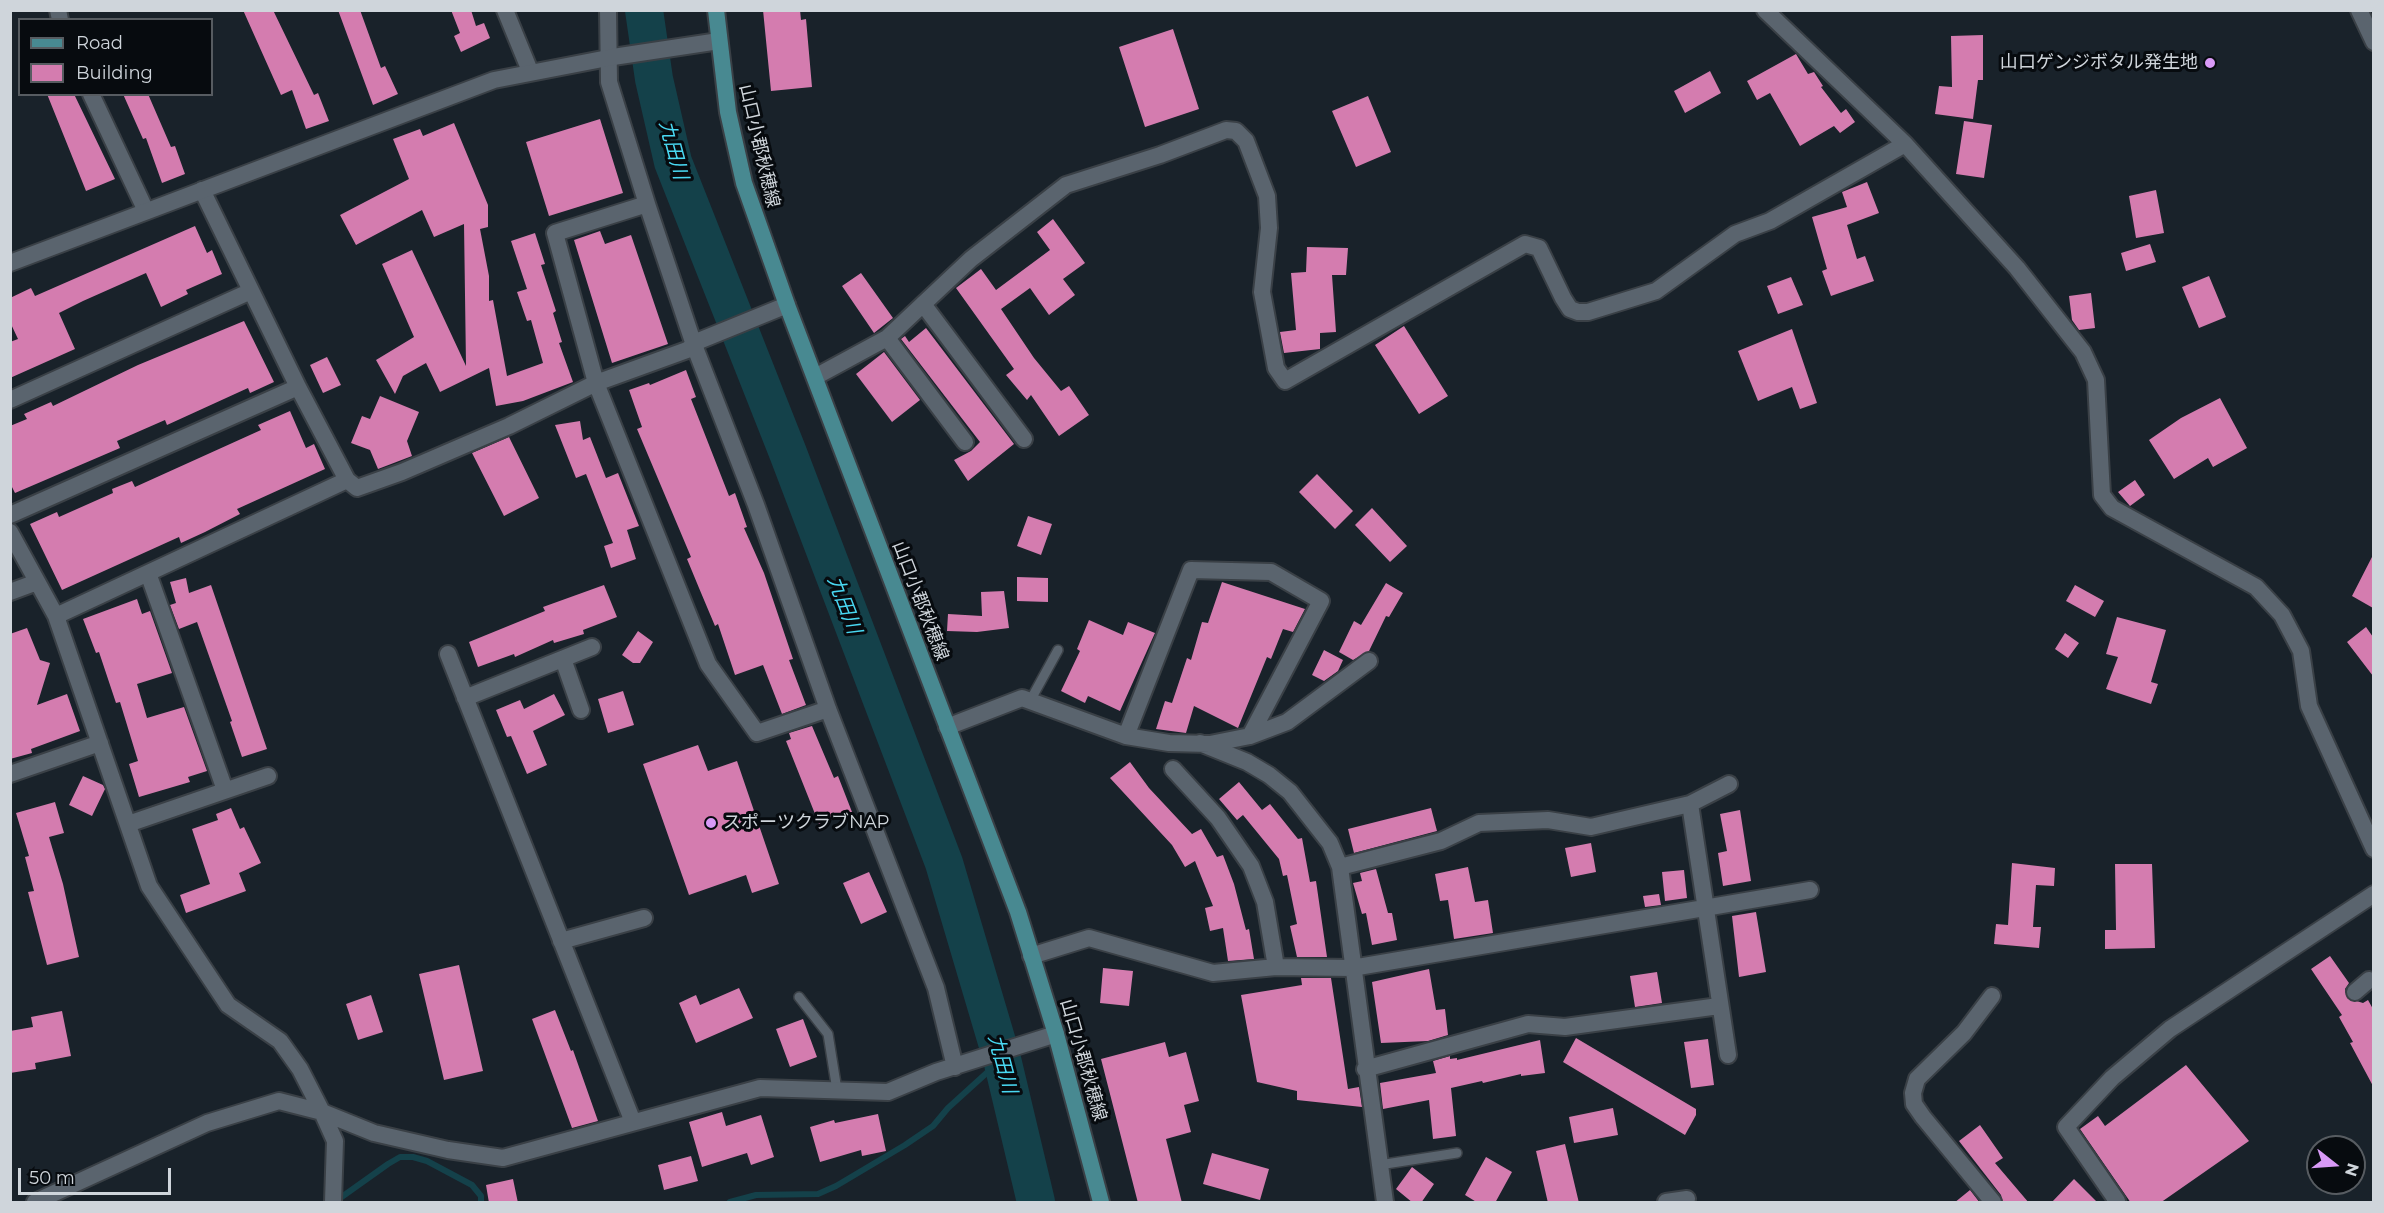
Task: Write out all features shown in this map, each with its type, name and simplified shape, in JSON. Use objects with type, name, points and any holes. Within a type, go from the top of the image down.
[{"type":"main road","name":"山口小郡秋穂線","points":[[716,10],[728,112],[744,183],[787,305],[1018,912],[1056,1034],[1101,1203]]},
{"type":"street","points":[[504,10],[530,71]]},
{"type":"street","points":[[608,10],[609,82],[647,204],[828,709],[936,988],[961,1064]]},
{"type":"street","points":[[1765,10],[1905,144],[2017,268],[2083,352],[2096,380],[2102,495],[2112,508],[2256,587],[2282,615],[2301,651],[2309,706],[2373,849]]},
{"type":"street","points":[[2359,10],[2373,42]]},
{"type":"street","points":[[10,263],[444,97],[530,71],[719,41]]},
{"type":"street","points":[[92,96],[146,211]]},
{"type":"street","points":[[815,377],[887,338],[971,259],[1066,185],[1160,155],[1226,130],[1236,131],[1246,141],[1267,196],[1269,228],[1262,292],[1276,368],[1285,381],[1525,244],[1539,248],[1563,298],[1570,309],[1578,312],[1588,312],[1656,291],[1735,234],[1770,221],[1905,144]]},
{"type":"street","points":[[202,190],[346,480],[357,488],[402,472],[509,426],[596,383],[687,350],[698,342],[787,305]]},
{"type":"street","points":[[647,204],[555,233],[596,383],[708,664],[714,673],[757,733],[828,709]]},
{"type":"street","points":[[10,400],[251,291]]},
{"type":"street","points":[[923,304],[1024,439]]},
{"type":"street","points":[[887,338],[965,442]]},
{"type":"street","points":[[10,515],[298,387]]},
{"type":"street","points":[[56,616],[346,480]]},
{"type":"street","points":[[10,532],[56,616],[149,886],[228,1005],[280,1041],[300,1069],[322,1112],[335,1141],[333,1203]]},
{"type":"street","points":[[1125,736],[1191,570],[1271,572],[1321,601],[1250,736]]},
{"type":"street","points":[[148,573],[225,790]]},
{"type":"street","points":[[10,592],[37,582]]},
{"type":"street","points":[[465,698],[592,647]]},
{"type":"street","points":[[448,654],[633,1122]]},
{"type":"street","points":[[562,659],[580,710]]},
{"type":"street","points":[[947,727],[1022,699],[1125,736],[1169,743],[1200,743],[1250,736],[1287,722],[1369,661]]},
{"type":"street","points":[[10,774],[100,743]]},
{"type":"street","points":[[1200,743],[1246,762],[1269,775],[1290,792],[1330,843],[1340,867],[1365,1069],[1385,1203]]},
{"type":"street","points":[[1173,769],[1218,818],[1251,866],[1265,902],[1276,967]]},
{"type":"street","points":[[128,824],[268,776]]},
{"type":"street","points":[[1340,867],[1441,841],[1479,823],[1548,820],[1591,827],[1690,804],[1729,783]]},
{"type":"street","points":[[1690,804],[1728,1054]]},
{"type":"street","points":[[1031,956],[1089,938],[1213,973],[1276,967],[1352,968],[1810,890]]},
{"type":"street","points":[[2115,1203],[2117,1201],[2066,1128],[2112,1078],[2169,1029],[2373,894]]},
{"type":"street","points":[[561,941],[644,918]]},
{"type":"street","points":[[2355,992],[2372,981]]},
{"type":"street","points":[[1992,996],[1964,1033],[1917,1079],[1913,1093],[1914,1104],[1923,1117],[1993,1203]]},
{"type":"street","points":[[1365,1069],[1528,1024],[1564,1027],[1719,1006]]},
{"type":"street","points":[[35,1203],[217,1120],[279,1101],[322,1112],[374,1133],[447,1150],[503,1158],[760,1088],[888,1092],[961,1064],[1056,1034]]},
{"type":"street","points":[[1666,1203],[1687,1199]]},
{"type":"lane","points":[[1030,701],[1058,650]]},
{"type":"lane","points":[[799,997],[828,1034],[837,1090]]},
{"type":"lane","points":[[1379,1165],[1457,1153]]},
{"type":"building","points":[[243,10],[273,10],[314,95],[318,93],[329,121],[306,129],[292,90],[281,95]]},
{"type":"building","points":[[338,10],[360,10],[381,68],[385,66],[398,94],[373,105]]},
{"type":"building","points":[[451,10],[471,10],[476,26],[484,23],[490,38],[461,52],[454,36],[460,33]]},
{"type":"building","points":[[763,10],[800,10],[801,20],[806,19],[812,87],[771,91]]},
{"type":"building","points":[[1173,29],[1199,109],[1145,127],[1119,47]]},
{"type":"building","points":[[1983,35],[1983,80],[1978,80],[1973,119],[1935,114],[1939,86],[1952,87],[1951,36]]},
{"type":"building","points":[[1796,54],[1808,74],[1814,72],[1823,86],[1821,87],[1841,113],[1846,109],[1855,122],[1840,133],[1834,126],[1800,146],[1770,93],[1757,100],[1747,81]]},
{"type":"building","points":[[1710,71],[1721,93],[1685,113],[1674,91]]},
{"type":"building","points":[[48,96],[75,96],[115,179],[86,191]]},
{"type":"building","points":[[124,96],[149,96],[171,147],[175,146],[185,174],[162,183],[146,138],[143,139]]},
{"type":"building","points":[[1368,96],[1391,152],[1356,167],[1332,111]]},
{"type":"building","points":[[600,119],[623,193],[549,216],[526,142]]},
{"type":"building","points":[[1964,121],[1992,125],[1984,178],[1956,174]]},
{"type":"building","points":[[454,123],[488,205],[488,227],[480,229],[489,276],[489,301],[493,300],[507,376],[543,363],[531,320],[527,321],[517,292],[527,289],[511,241],[535,233],[545,264],[541,265],[556,311],[553,313],[562,342],[559,343],[573,382],[523,401],[496,406],[489,368],[440,392],[426,363],[403,376],[395,394],[376,360],[414,337],[382,264],[412,250],[466,366],[464,224],[434,237],[422,210],[356,245],[340,215],[409,179],[393,139],[420,129],[423,136]]},
{"type":"building","points":[[1867,182],[1879,213],[1847,225],[1857,259],[1865,256],[1874,281],[1831,296],[1822,271],[1827,269],[1812,217],[1847,207],[1842,192]]},
{"type":"building","points":[[2156,190],[2164,233],[2136,238],[2129,196]]},
{"type":"building","points":[[1053,219],[1085,263],[1063,279],[1075,295],[1049,315],[1030,288],[1001,309],[1034,358],[1061,391],[1069,386],[1089,415],[1059,436],[1031,395],[1027,400],[1006,375],[1014,369],[956,288],[981,269],[996,290],[1050,250],[1037,232]]},
{"type":"building","points":[[195,226],[207,253],[212,250],[222,274],[186,290],[188,294],[161,307],[146,273],[83,301],[59,313],[75,349],[10,378],[10,342],[18,339],[10,322],[10,298],[31,288],[35,296]]},
{"type":"building","points":[[600,231],[605,244],[631,235],[668,344],[612,363],[574,240]]},
{"type":"building","points":[[2150,244],[2156,262],[2126,271],[2121,253]]},
{"type":"building","points":[[1307,247],[1348,248],[1346,275],[1332,275],[1336,332],[1320,333],[1320,349],[1284,353],[1280,332],[1296,330],[1291,273],[1306,272]]},
{"type":"building","points":[[861,273],[893,318],[874,333],[842,286]]},
{"type":"building","points":[[2209,276],[2226,317],[2199,328],[2182,287]]},
{"type":"building","points":[[1791,277],[1803,305],[1778,314],[1767,286]]},
{"type":"building","points":[[2091,293],[2095,328],[2079,330],[2072,320],[2069,296]]},
{"type":"building","points":[[244,321],[274,382],[250,393],[248,388],[167,425],[165,420],[117,441],[120,448],[15,493],[10,483],[10,426],[27,419],[24,414],[51,402],[53,406],[138,365]]},
{"type":"building","points":[[1404,326],[1448,396],[1419,414],[1375,345]]},
{"type":"building","points":[[926,328],[1014,444],[968,481],[954,460],[971,451],[980,442],[901,339],[905,336],[909,342]]},
{"type":"building","points":[[1792,329],[1817,403],[1800,409],[1792,387],[1758,401],[1738,351]]},
{"type":"building","points":[[884,352],[920,400],[892,422],[856,374]]},
{"type":"building","points":[[327,357],[341,385],[323,393],[310,365]]},
{"type":"building","points":[[686,370],[696,397],[691,399],[729,496],[735,493],[747,527],[744,528],[764,573],[793,659],[789,660],[806,705],[782,714],[763,665],[735,675],[718,624],[715,626],[699,588],[687,559],[691,557],[637,429],[642,427],[629,390],[649,383],[650,385]]},
{"type":"building","points":[[380,396],[419,412],[407,441],[412,456],[378,469],[370,450],[351,443],[362,416],[370,419]]},
{"type":"building","points":[[2220,398],[2247,448],[2213,467],[2208,458],[2174,479],[2149,440],[2181,418]]},
{"type":"building","points":[[290,411],[306,448],[314,444],[325,469],[237,509],[240,514],[205,532],[181,543],[179,537],[62,590],[30,524],[57,512],[59,517],[113,493],[112,489],[132,481],[135,487],[261,430],[258,425]]},
{"type":"building","points":[[580,421],[583,440],[590,437],[606,478],[618,473],[639,526],[627,530],[636,559],[611,568],[604,546],[613,543],[586,474],[576,478],[555,425]]},
{"type":"building","points":[[509,437],[539,498],[504,516],[472,453]]},
{"type":"building","points":[[1317,474],[1353,511],[1335,529],[1299,492]]},
{"type":"building","points":[[2135,480],[2145,495],[2130,506],[2118,492]]},
{"type":"building","points":[[1372,508],[1407,546],[1390,562],[1355,525]]},
{"type":"building","points":[[1028,516],[1052,524],[1041,555],[1017,546]]},
{"type":"building","points":[[2373,555],[2373,608],[2352,596]]},
{"type":"building","points":[[1017,577],[1048,578],[1048,602],[1017,601]]},
{"type":"building","points":[[186,578],[189,593],[211,585],[267,749],[242,757],[230,722],[232,721],[197,622],[179,629],[170,605],[176,603],[170,582]]},
{"type":"building","points":[[1222,582],[1305,609],[1293,632],[1283,629],[1271,659],[1267,657],[1238,728],[1194,706],[1186,733],[1156,729],[1165,701],[1172,703],[1187,658],[1191,660],[1202,622],[1208,623]]},
{"type":"building","points":[[1386,583],[1403,593],[1389,617],[1386,616],[1369,651],[1353,660],[1339,652],[1354,621],[1361,625]]},
{"type":"building","points":[[604,585],[617,617],[583,630],[584,634],[554,643],[553,640],[515,657],[514,654],[478,667],[469,642],[545,611],[543,607]]},
{"type":"building","points":[[2075,585],[2104,601],[2095,617],[2066,601]]},
{"type":"building","points":[[1004,591],[1009,628],[977,632],[947,631],[948,614],[982,616],[981,592]]},
{"type":"building","points":[[137,599],[142,614],[150,611],[172,673],[137,684],[147,718],[184,707],[207,771],[188,777],[190,782],[139,797],[129,764],[138,761],[120,702],[116,703],[99,652],[96,653],[83,619]]},
{"type":"building","points":[[2117,617],[2166,630],[2151,682],[2158,684],[2151,704],[2106,689],[2118,657],[2106,654]]},
{"type":"building","points":[[1089,620],[1123,635],[1128,622],[1155,633],[1120,711],[1088,696],[1085,703],[1061,691],[1080,651],[1077,649]]},
{"type":"building","points":[[2366,627],[2373,637],[2373,676],[2347,642]]},
{"type":"building","points":[[27,628],[40,660],[50,663],[37,705],[67,694],[80,731],[31,749],[32,753],[10,759],[10,634]]},
{"type":"building","points":[[638,631],[653,642],[640,663],[633,663],[622,655]]},
{"type":"building","points":[[2065,633],[2079,643],[2068,658],[2055,649]]},
{"type":"building","points":[[1324,650],[1343,660],[1338,671],[1324,681],[1312,675]]},
{"type":"building","points":[[623,691],[634,725],[608,733],[598,699]]},
{"type":"building","points":[[554,694],[565,715],[533,731],[547,765],[527,774],[511,736],[507,737],[496,710],[520,700],[524,709]]},
{"type":"building","points":[[812,726],[834,778],[838,776],[852,812],[819,824],[786,741],[791,739],[789,733]]},
{"type":"building","name":"スポーツクラブNAP","points":[[698,745],[708,771],[737,761],[779,884],[752,893],[746,875],[689,895],[643,764]]},
{"type":"building","points":[[1130,762],[1149,788],[1192,834],[1201,829],[1217,857],[1223,855],[1234,884],[1246,930],[1249,929],[1254,959],[1228,961],[1223,928],[1210,931],[1205,908],[1213,906],[1195,861],[1185,867],[1172,845],[1110,778]]},
{"type":"building","points":[[83,776],[103,785],[105,789],[92,816],[69,805]]},
{"type":"building","points":[[1239,782],[1262,810],[1270,804],[1298,839],[1302,838],[1310,882],[1316,881],[1327,957],[1297,957],[1290,926],[1297,924],[1287,875],[1283,876],[1279,859],[1243,815],[1237,820],[1219,799]]},
{"type":"building","points":[[55,802],[64,833],[49,837],[63,884],[79,957],[47,965],[28,892],[34,891],[25,857],[29,856],[16,813]]},
{"type":"building","points":[[231,808],[240,829],[244,827],[261,863],[239,873],[246,891],[186,913],[180,895],[210,884],[192,829],[218,820],[216,814]]},
{"type":"building","points":[[1431,808],[1437,831],[1354,853],[1348,829]]},
{"type":"building","points":[[1740,810],[1751,881],[1723,886],[1718,853],[1727,851],[1720,814]]},
{"type":"building","points":[[1591,843],[1596,872],[1571,877],[1565,848]]},
{"type":"building","points":[[2012,863],[2055,868],[2054,886],[2036,885],[2033,927],[2041,927],[2039,948],[1994,944],[1996,924],[2008,925]]},
{"type":"building","points":[[2115,864],[2152,864],[2155,948],[2105,949],[2105,930],[2116,930]]},
{"type":"building","points":[[1468,867],[1475,902],[1488,900],[1493,933],[1454,939],[1448,900],[1440,901],[1435,874]]},
{"type":"building","points":[[1376,869],[1388,913],[1392,913],[1397,940],[1372,945],[1366,913],[1362,914],[1353,883],[1362,881],[1360,873]]},
{"type":"building","points":[[1684,870],[1687,898],[1665,901],[1662,872]]},
{"type":"building","points":[[869,872],[887,912],[861,924],[843,883]]},
{"type":"building","points":[[1659,894],[1661,905],[1645,907],[1643,896]]},
{"type":"building","points":[[1756,912],[1766,972],[1739,977],[1732,916]]},
{"type":"building","points":[[2330,956],[2349,983],[2345,989],[2347,998],[2363,1003],[2368,1000],[2373,1009],[2373,1086],[2350,1043],[2353,1042],[2339,1017],[2342,1015],[2311,969]]},
{"type":"building","points":[[459,965],[483,1071],[444,1080],[419,974]]},
{"type":"building","points":[[1103,968],[1133,971],[1129,1006],[1100,1003]]},
{"type":"building","points":[[1429,969],[1436,1010],[1445,1009],[1448,1035],[1428,1041],[1381,1043],[1372,982]]},
{"type":"building","points":[[1657,972],[1662,1003],[1635,1007],[1630,976]]},
{"type":"building","points":[[1301,978],[1331,978],[1348,1089],[1359,1087],[1362,1107],[1297,1100],[1297,1091],[1257,1082],[1241,995],[1302,985]]},
{"type":"building","points":[[739,988],[753,1018],[696,1043],[679,1003],[696,995],[700,1005]]},
{"type":"building","points":[[371,995],[383,1032],[358,1040],[346,1004]]},
{"type":"building","points":[[555,1010],[571,1051],[573,1050],[598,1121],[572,1128],[532,1019]]},
{"type":"building","points":[[62,1011],[71,1056],[35,1063],[36,1069],[10,1073],[10,1031],[33,1027],[31,1017]]},
{"type":"building","points":[[803,1019],[817,1057],[790,1067],[776,1029]]},
{"type":"building","points":[[1576,1038],[1696,1109],[1696,1115],[1685,1135],[1563,1062]]},
{"type":"building","points":[[1708,1039],[1714,1085],[1691,1088],[1684,1042]]},
{"type":"building","points":[[1540,1040],[1545,1073],[1521,1076],[1521,1074],[1451,1088],[1456,1136],[1433,1139],[1429,1100],[1383,1109],[1380,1083],[1436,1073],[1433,1061],[1450,1056],[1450,1059],[1457,1058],[1457,1060]]},
{"type":"building","points":[[1165,1042],[1169,1057],[1186,1052],[1199,1101],[1184,1105],[1191,1132],[1166,1139],[1182,1203],[1138,1203],[1101,1059]]},
{"type":"building","points":[[2186,1065],[2249,1141],[2160,1203],[2131,1203],[2080,1129],[2098,1116],[2105,1126]]},
{"type":"building","points":[[1613,1108],[1618,1135],[1574,1143],[1569,1117]]},
{"type":"building","points":[[722,1112],[726,1126],[761,1115],[774,1157],[751,1165],[747,1153],[702,1167],[689,1122]]},
{"type":"building","points":[[878,1114],[886,1151],[862,1156],[861,1150],[820,1162],[810,1127],[834,1120],[835,1123]]},
{"type":"building","points":[[1980,1125],[2003,1158],[1995,1163],[2029,1203],[2003,1203],[2001,1195],[1959,1141]]},
{"type":"building","points":[[1565,1144],[1579,1203],[1548,1203],[1536,1151]]},
{"type":"building","points":[[1212,1153],[1269,1169],[1260,1200],[1203,1184]]},
{"type":"building","points":[[691,1156],[698,1181],[664,1190],[658,1165]]},
{"type":"building","points":[[1486,1157],[1512,1172],[1495,1203],[1478,1203],[1465,1195]]},
{"type":"building","points":[[1412,1167],[1434,1184],[1421,1203],[1413,1203],[1396,1189]]},
{"type":"building","points":[[513,1179],[518,1203],[489,1203],[486,1185]]},
{"type":"building","points":[[2074,1179],[2098,1203],[2051,1203]]},
{"type":"building","points":[[1970,1190],[1980,1203],[1954,1203]]},
{"type":"waterway","name":"九田川","points":[[644,10],[654,79],[673,162],[788,453],[944,863],[1002,1059],[1036,1202]]},
{"type":"waterway","points":[[730,1202],[756,1195],[818,1194],[836,1186],[933,1126],[948,1108],[1002,1059]]},
{"type":"waterway","points":[[336,1201],[400,1157],[413,1157],[427,1161],[472,1185],[481,1196],[481,1202]]},
{"type":"place","name":"山口ゲンジボタル発生地","points":[[2210,63]]},
{"type":"place","name":"スポーツクラブNAP","points":[[711,823]]}]
